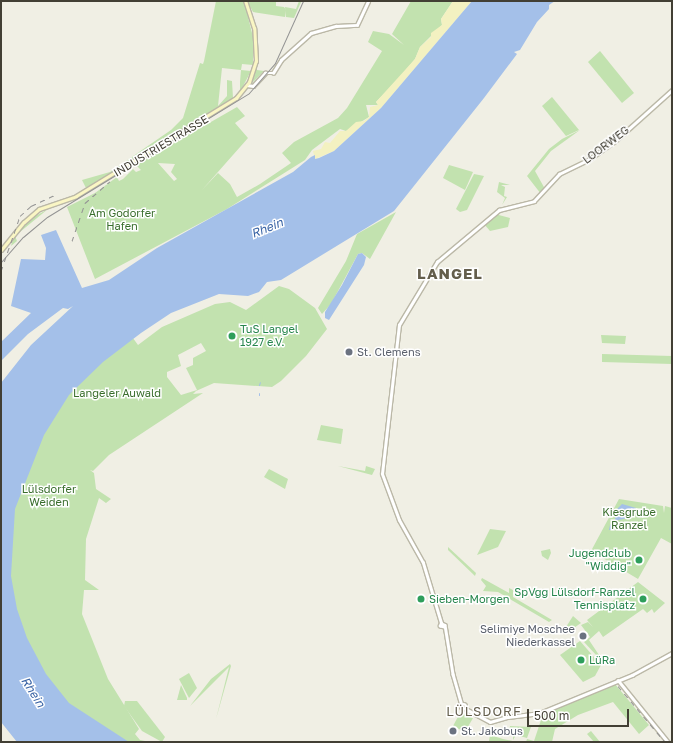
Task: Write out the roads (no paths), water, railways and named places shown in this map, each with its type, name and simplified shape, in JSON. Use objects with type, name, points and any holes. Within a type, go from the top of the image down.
[{"type":"main road","name":"INDUSTRIESTRASSE","points":[[1,250],[32,214],[76,196],[229,104],[247,85],[255,66],[256,45],[246,1]]},
{"type":"street","points":[[247,85],[252,87],[265,72],[272,73],[281,60],[311,33],[336,26],[357,25],[368,1]]},
{"type":"street","name":"LOORWEG","points":[[618,680],[550,710],[533,715],[508,717],[494,722],[482,720],[466,709],[466,705],[462,705],[456,692],[444,627],[423,563],[402,526],[382,471],[392,373],[399,325],[432,266],[502,208],[534,201],[559,174],[606,148],[672,90]]},
{"type":"street","points":[[668,742],[618,680],[672,653]]},
{"type":"water","name":"Rhein","points":[[472,1],[555,1],[549,5],[549,9],[537,22],[520,50],[514,52],[517,54],[484,98],[394,211],[281,280],[267,282],[259,292],[248,296],[219,294],[171,313],[141,333],[103,362],[69,395],[44,435],[15,509],[11,576],[17,609],[27,638],[46,674],[69,703],[129,742],[17,742],[1,722],[1,383],[31,345],[73,306],[68,309],[63,308],[28,334],[1,361],[1,342],[31,313],[11,306],[21,259],[45,260],[46,248],[41,235],[56,230],[82,288],[109,280],[157,248],[293,172],[311,157],[315,155],[315,159],[319,158],[334,151],[381,108]]},
{"type":"water","points":[[362,253],[366,257],[364,265],[329,320],[325,318],[325,312],[342,285],[358,254]]},
{"type":"water","points":[[622,504],[636,508],[635,512],[628,518],[618,520],[612,530],[609,530],[610,525],[615,521],[616,510]]},
{"type":"tram line","points":[[1,262],[23,237],[47,217],[249,93],[275,63],[303,1]]},
{"type":"railway","points":[[72,241],[85,203],[110,181]]},
{"type":"railway","points":[[1,271],[20,216],[31,206],[55,195]]},
{"type":"railway","points":[[618,686],[665,742]]},
{"type":"place","name":"TuS Langel 1927 e.V.","points":[[232,336]]},
{"type":"place","name":"St. Clemens","points":[[349,352]]},
{"type":"place","name":"Jugendclub \"Widdig\"","points":[[639,560]]},
{"type":"place","name":"Sieben-Morgen","points":[[421,599]]},
{"type":"place","name":"SpVgg Lülsdorf-Ranzel Tennisplatz","points":[[643,599]]},
{"type":"place","name":"Selimiye Moschee Niederkassel","points":[[583,636]]},
{"type":"place","name":"LüRa","points":[[581,660]]},
{"type":"place","name":"St. Jakobus","points":[[453,731]]},
{"type":"district","name":"LANGEL","points":[[450,274]]},
{"type":"district","name":"LÜLSDORF","points":[[484,711]]},
{"type":"park label","name":"Am Godorfer Hafen","points":[[122,220]]},
{"type":"park label","name":"Langeler Auwald","points":[[117,393]]},
{"type":"park label","name":"Lülsdorfer Weiden","points":[[49,496]]},
{"type":"park label","name":"Kiesgrube Ranzel","points":[[629,519]]}]
